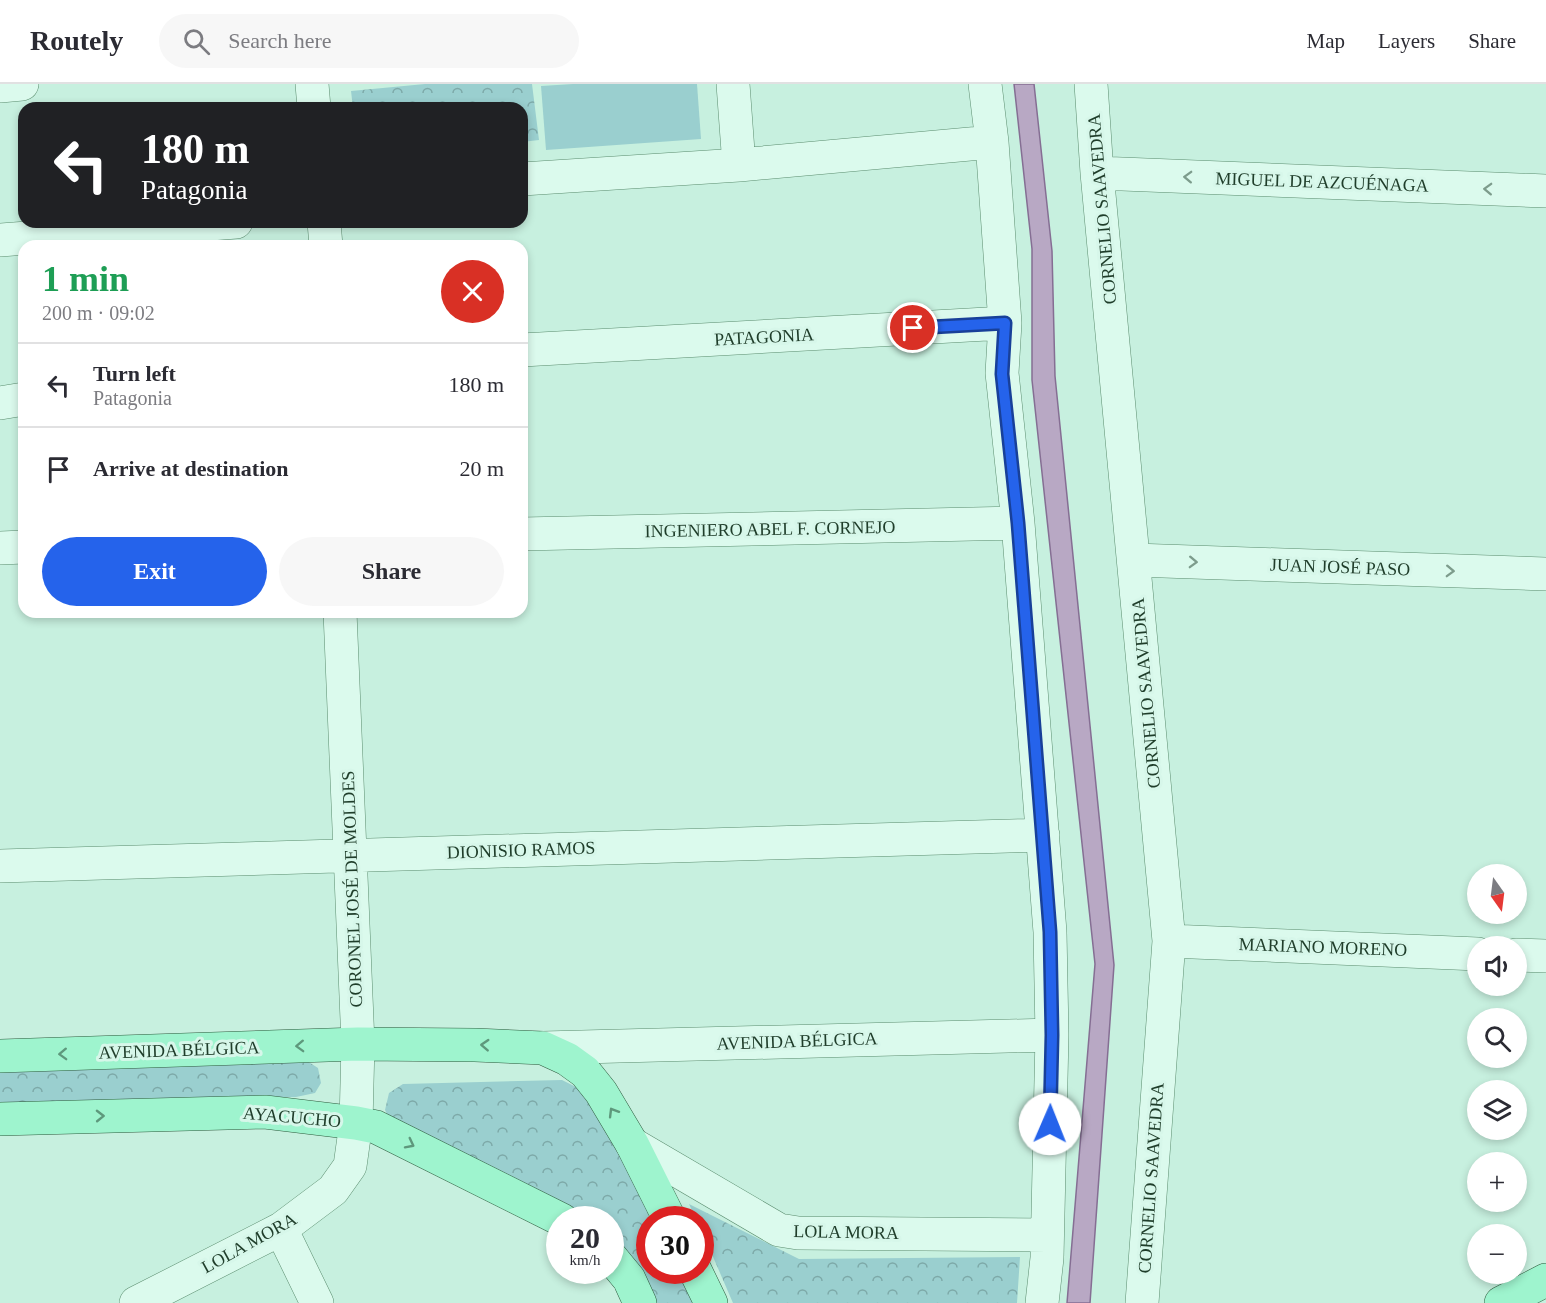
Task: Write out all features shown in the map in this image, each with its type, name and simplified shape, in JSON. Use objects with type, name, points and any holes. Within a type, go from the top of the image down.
[{"type":"main road","points":[[358,1044],[475,1044],[543,1048],[567,1059],[585,1072],[601,1092],[632,1144],[662,1206]]},
{"type":"main road","name":"AVENIDA BÉLGICA","points":[[0,1056],[358,1044]]},
{"type":"main road","name":"AYACUCHO","points":[[0,1119],[265,1112],[356,1123],[376,1127],[546,1210]]},
{"type":"main road","points":[[624,1273],[640,1303]]},
{"type":"main road","points":[[1501,1303],[1546,1280]]},
{"type":"main road","points":[[702,1284],[711,1303]]},
{"type":"street","points":[[0,86],[22,84]]},
{"type":"street","points":[[312,84],[314,102]]},
{"type":"street","points":[[733,84],[739,165]]},
{"type":"street","points":[[985,84],[992,142],[1005,323],[1002,374],[1018,523],[1050,932],[1052,1035],[1047,1235],[1042,1303]]},
{"type":"street","name":"CORNELIO SAAVEDRA","points":[[1092,84],[1097,173],[1169,941],[1142,1303]]},
{"type":"street","points":[[528,179],[739,165],[992,142]]},
{"type":"street","name":"MIGUEL DE AZCUÉNAGA","points":[[1097,173],[1546,191]]},
{"type":"street","points":[[0,240],[157,228]]},
{"type":"street","name":"PATAGONIA","points":[[528,350],[1005,323]]},
{"type":"street","points":[[0,403],[18,400]]},
{"type":"street","name":"INGENIERO ABEL F. CORNEJO","points":[[528,534],[1018,523]]},
{"type":"street","points":[[0,548],[18,547]]},
{"type":"street","name":"JUAN JOSÉ PASO","points":[[1134,560],[1546,574]]},
{"type":"street","name":"CORONEL JOSÉ DE MOLDES","points":[[340,618],[358,1044],[356,1123],[350,1166]]},
{"type":"street","name":"DIONISIO RAMOS","points":[[0,866],[1043,835]]},
{"type":"street","name":"MARIANO MORENO","points":[[1169,941],[1467,954]]},
{"type":"street","points":[[1527,955],[1546,956]]},
{"type":"street","name":"AVENIDA BÉLGICA","points":[[543,1048],[1052,1035]]},
{"type":"street","name":"LOLA MORA","points":[[632,1144],[779,1230],[798,1233],[1047,1235]]},
{"type":"street","name":"LOLA MORA","points":[[135,1303],[281,1229],[333,1190],[350,1166]]},
{"type":"street","points":[[281,1229],[317,1303]]},
{"type":"green space","points":[[425,84],[532,84],[539,140],[528,141],[528,102],[352,102],[351,91]]},
{"type":"green space","points":[[697,84],[701,139],[546,150],[541,86]]},
{"type":"green space","points":[[307,1061],[318,1068],[321,1083],[315,1093],[296,1097],[0,1104],[0,1071]]},
{"type":"green space","points":[[562,1080],[580,1089],[604,1119],[648,1206],[636,1206],[636,1275],[624,1256],[624,1206],[561,1206],[390,1120],[385,1110],[389,1093],[403,1084]]},
{"type":"green space","points":[[714,1216],[799,1259],[1020,1257],[1017,1303],[733,1303],[714,1259]]},
{"type":"green space","points":[[642,1284],[686,1284],[696,1303],[654,1303]]},
{"type":"shaded area","points":[[1014,84],[1034,84],[1052,251],[1055,376],[1114,965],[1090,1303],[1067,1303],[1095,964],[1032,380],[1032,249]]},
{"type":"route","points":[[913,328],[1005,323],[1002,374],[1018,523],[1050,932],[1052,1035],[1050,1124]]}]
